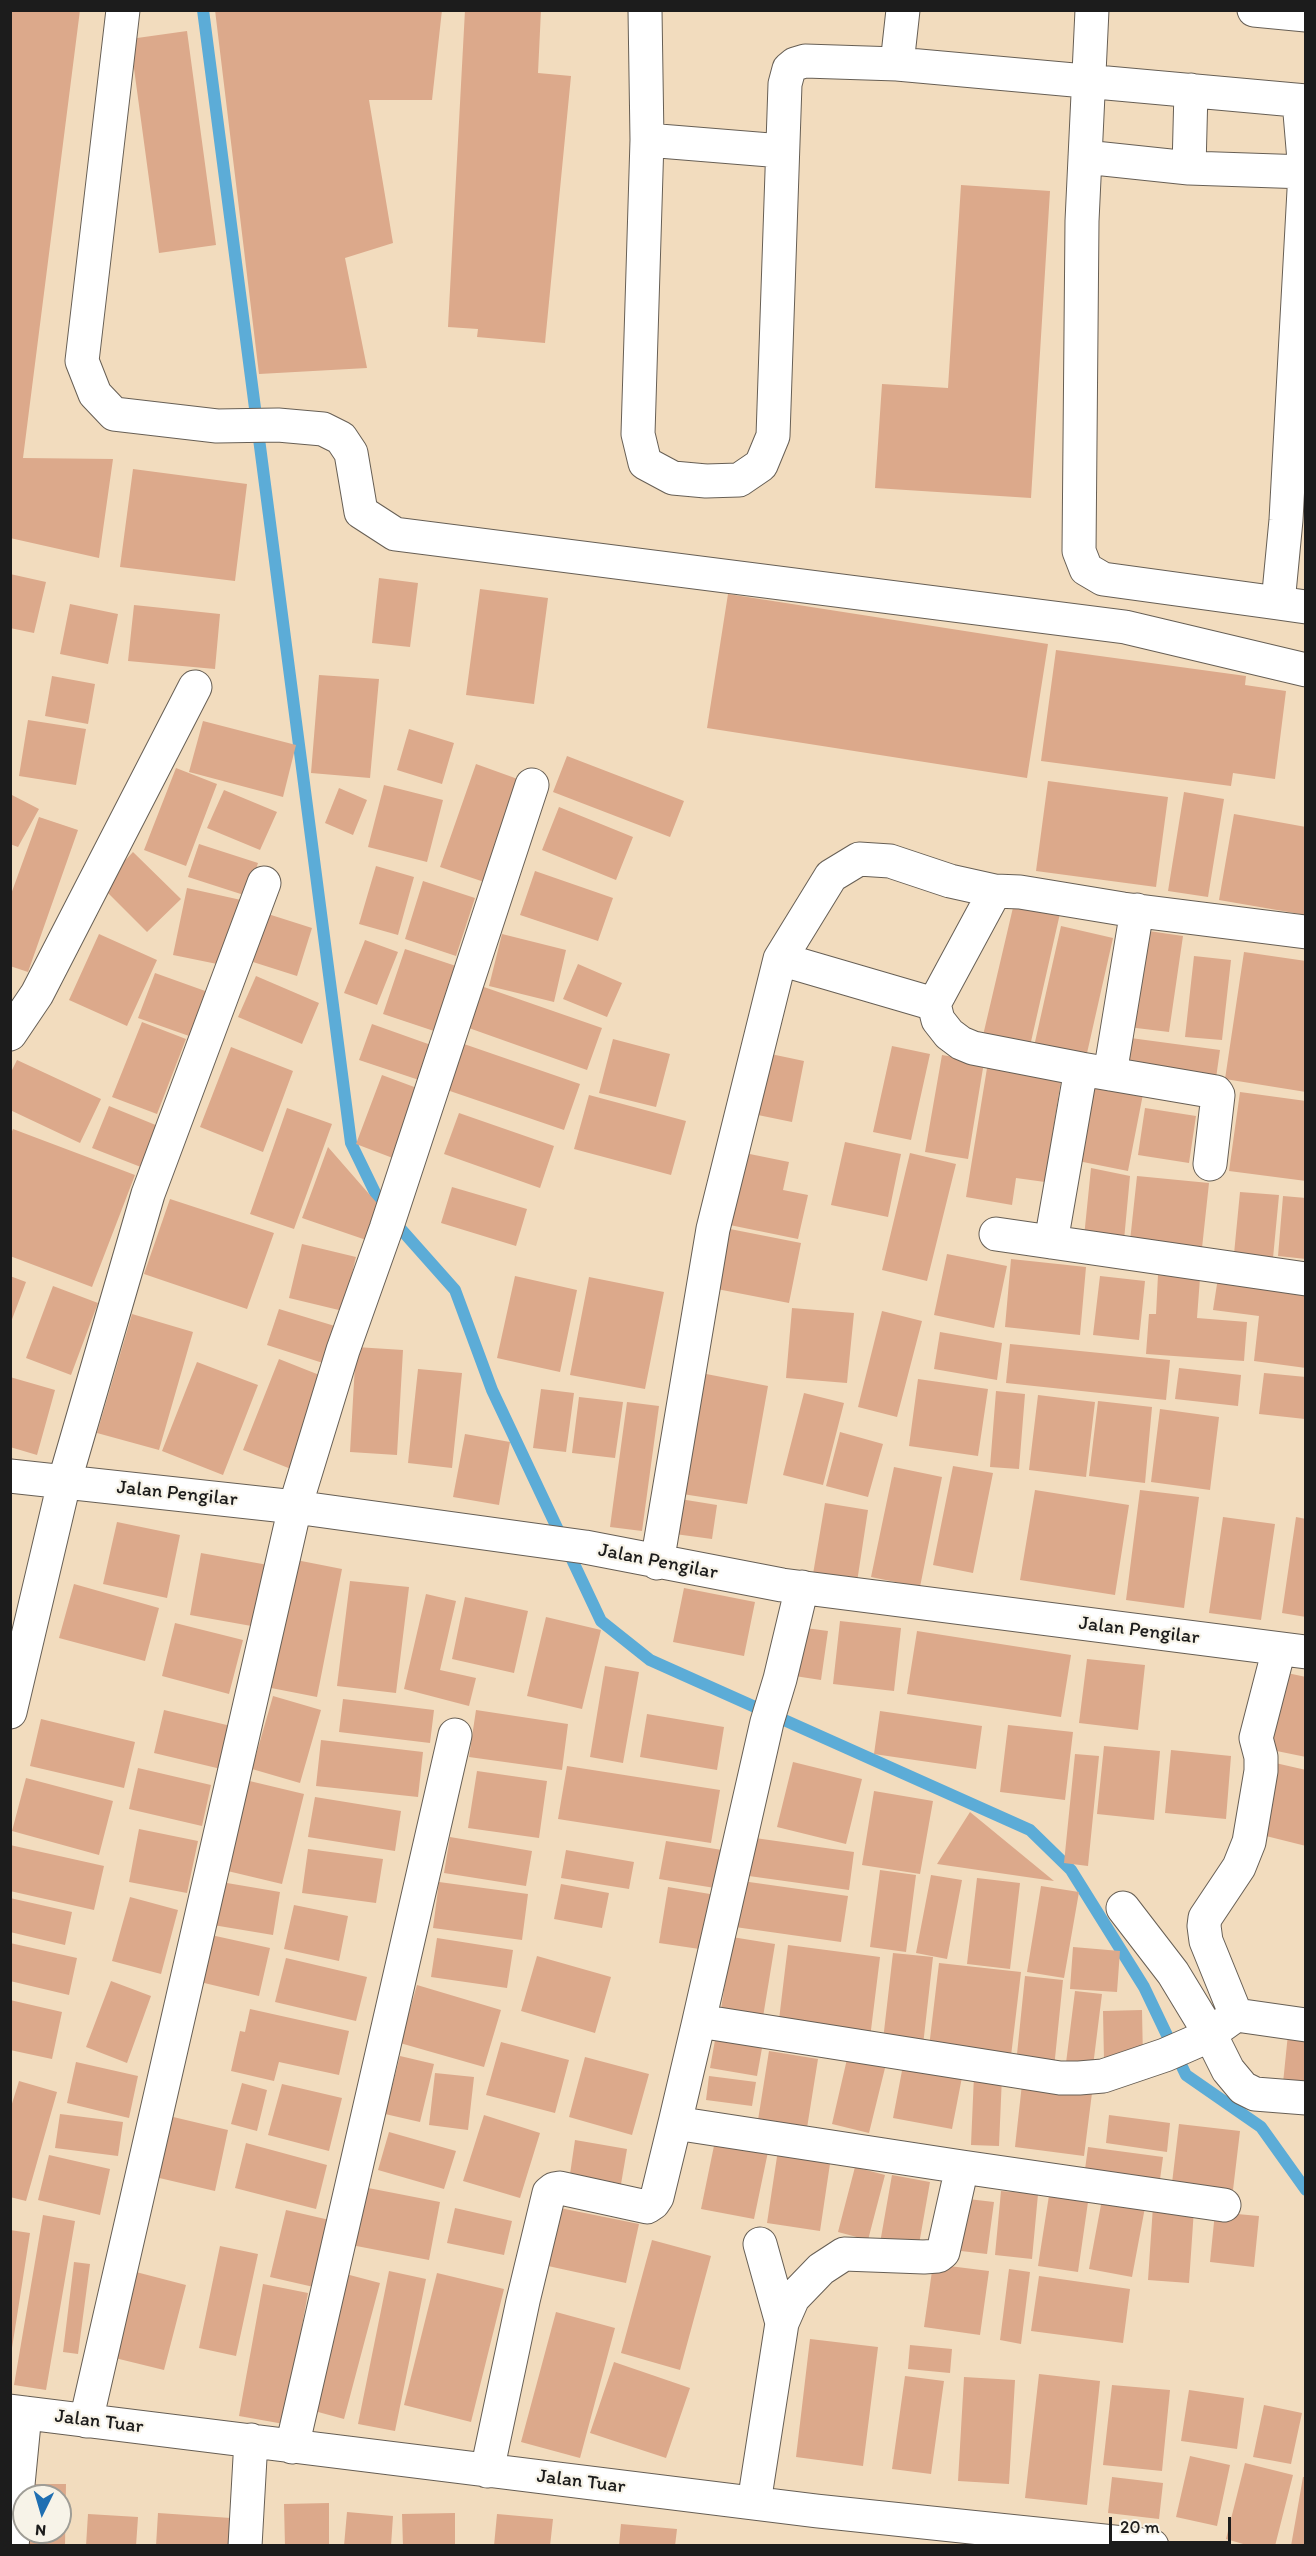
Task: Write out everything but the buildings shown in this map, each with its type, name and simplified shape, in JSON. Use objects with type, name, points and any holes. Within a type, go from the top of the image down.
[{"type":"street","points":[[123,10],[82,362],[95,394],[114,414],[218,426],[278,425],[323,429],[341,438],[351,453],[361,512],[395,534],[1125,627],[1305,670]]},
{"type":"street","points":[[645,10],[647,140],[638,434],[645,464],[673,478],[739,480],[761,465],[773,436],[784,84],[789,69],[795,64],[805,61],[897,64],[1089,80],[1302,101],[1305,172],[1286,520],[1292,605],[1103,579],[1086,569],[1079,551],[1082,221],[1089,80],[1092,10]]},
{"type":"street","points":[[897,64],[903,10]]},
{"type":"street","points":[[1254,10],[1305,15]]},
{"type":"street","points":[[1190,168],[1191,90]]},
{"type":"street","points":[[647,140],[782,151]]},
{"type":"street","points":[[1085,157],[1190,168],[1305,172]]},
{"type":"street","points":[[10,1034],[37,994],[195,687]]},
{"type":"street","points":[[86,2421],[295,1507],[343,1350],[390,1216],[532,785]]},
{"type":"street","points":[[657,1563],[713,1229],[780,958],[831,876],[859,859],[890,861],[951,881],[995,891],[1020,892],[1305,932]]},
{"type":"street","points":[[10,1712],[64,1483],[148,1194],[264,883]]},
{"type":"street","points":[[995,891],[934,1004],[938,1020],[949,1034],[973,1048],[1095,1072],[1216,1092],[1218,1098],[1210,1164]]},
{"type":"street","points":[[1051,1242],[1137,910]]},
{"type":"street","points":[[780,958],[934,1004]]},
{"type":"street","points":[[996,1234],[1305,1279]]},
{"type":"street","name":"Jalan Pengilar","points":[[10,1476],[295,1507],[585,1547],[657,1563],[802,1587],[1292,1651]]},
{"type":"street","points":[[487,2470],[549,2193],[560,2188],[647,2207],[654,2203],[657,2197],[802,1587]]},
{"type":"street","points":[[1292,1651],[1256,1738],[1261,1757],[1261,1771],[1249,1842],[1239,1867],[1205,1918],[1217,2029],[1228,2070],[1243,2088],[1255,2094],[1305,2098]]},
{"type":"street","points":[[292,2447],[455,1735]]},
{"type":"street","points":[[1123,1908],[1217,2029]]},
{"type":"street","points":[[699,2021],[1060,2078],[1103,2076],[1165,2055],[1217,2029],[1305,2025]]},
{"type":"street","points":[[675,2123],[1224,2205]]},
{"type":"street","points":[[754,2503],[782,2323],[793,2298],[836,2257],[844,2254],[938,2256],[943,2252],[962,2167]]},
{"type":"street","points":[[760,2244],[782,2323]]},
{"type":"street","points":[[12,2546],[18,2412]]},
{"type":"street","name":"Jalan Tuar","points":[[18,2412],[1033,2539],[1152,2546]]},
{"type":"street","points":[[245,2546],[251,2440]]},
{"type":"waterway","points":[[203,10],[351,1143],[383,1209],[455,1290],[492,1390],[601,1621],[650,1660],[1030,1830],[1071,1870],[1144,1987],[1186,2075],[1261,2127],[1306,2190]]}]
